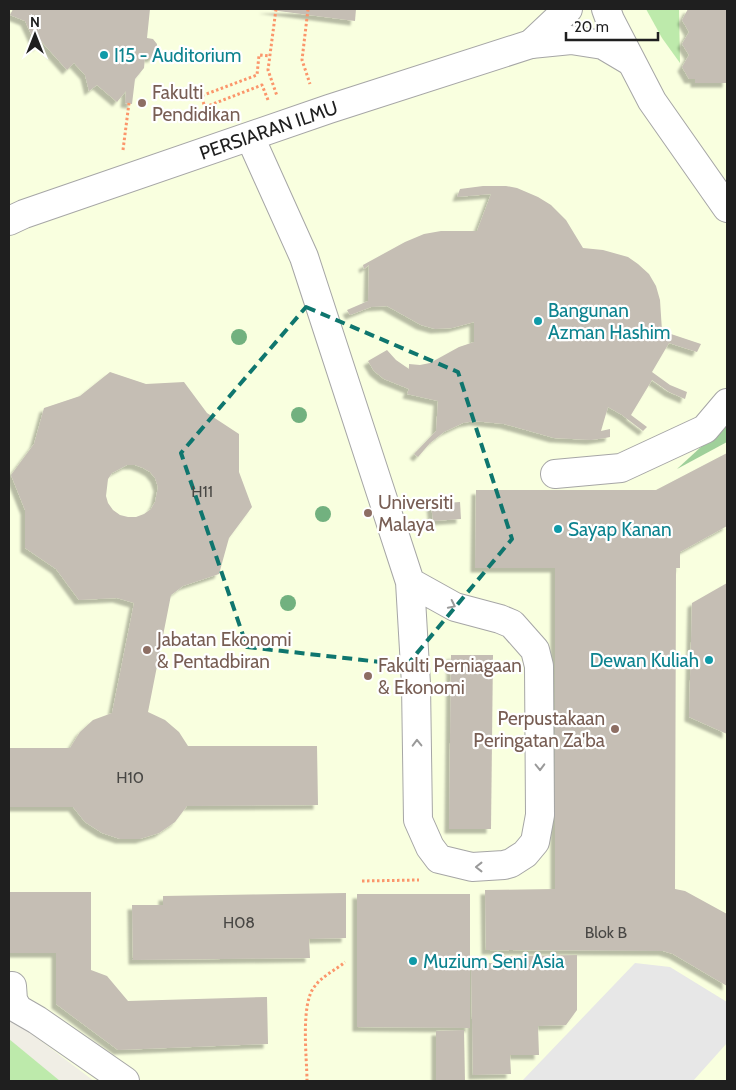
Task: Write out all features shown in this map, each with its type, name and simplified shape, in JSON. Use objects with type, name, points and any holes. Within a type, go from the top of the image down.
[{"type":"street","name":"PERSIARAN ILMU","points":[[531,44],[568,9]]},
{"type":"street","points":[[606,9],[630,61],[652,101],[727,208]]},
{"type":"street","name":"PERSIARAN ILMU","points":[[9,221],[24,214],[330,109],[531,44],[571,40],[595,44],[630,61]]},
{"type":"street","points":[[250,137],[304,257],[410,582],[416,684],[418,820],[430,847],[439,859],[472,867],[498,866],[511,863],[530,849],[535,842],[540,815],[539,666],[535,650],[512,624],[455,607],[410,582]]},
{"type":"street","points":[[555,474],[621,468],[705,429],[727,403]]},
{"type":"street","points":[[12,986],[13,1000],[18,1009],[125,1081]]},
{"type":"path","points":[[275,89],[268,70],[276,9]]},
{"type":"path","points":[[308,9],[302,60],[308,78]]},
{"type":"path","points":[[269,104],[262,85],[205,107],[201,96],[257,75],[259,55],[270,56]]},
{"type":"path","points":[[123,156],[129,103]]},
{"type":"path","points":[[362,881],[422,880]]},
{"type":"path","points":[[307,1081],[306,1010],[309,997],[315,985],[345,962]]},
{"type":"highlighted area","points":[[306,307],[458,372],[512,539],[407,665],[247,647],[181,453]]},
{"type":"shaded area","name":"Universiti Malaya","points":[[9,9],[727,9],[727,1081],[94,1081],[9,1017]]},
{"type":"shaded area","points":[[635,963],[670,967],[727,1002],[727,1043],[693,1081],[522,1081]]},
{"type":"green space","points":[[646,9],[679,9],[680,63],[662,38]]},
{"type":"green space","points":[[727,423],[727,442],[677,469]]},
{"type":"green space","points":[[9,1039],[60,1081],[9,1081]]},
{"type":"building","name":"I15 - Auditorium","points":[[13,9],[150,9],[147,38],[153,39],[157,44],[156,54],[152,58],[145,57],[144,68],[135,79],[132,104],[125,103],[126,91],[117,102],[97,85],[89,91],[85,75],[74,63],[67,70],[41,41],[37,47],[25,21],[10,15]]},
{"type":"building","points":[[263,9],[356,9],[355,21]]},
{"type":"building","points":[[688,9],[727,9],[727,83],[695,83],[695,79],[689,79],[682,67],[689,55],[682,44],[689,32],[682,20]]},
{"type":"building","name":"Bangunan Azman Hashim","points":[[483,186],[517,188],[538,197],[551,205],[566,220],[583,248],[603,250],[628,257],[649,274],[656,286],[660,300],[662,331],[701,344],[697,352],[669,343],[652,372],[670,385],[687,392],[685,399],[669,392],[652,380],[631,415],[647,427],[643,431],[608,407],[601,431],[610,429],[610,437],[591,440],[554,438],[504,424],[474,421],[463,423],[444,432],[430,443],[418,457],[414,454],[436,431],[438,401],[407,394],[409,389],[384,379],[374,371],[368,361],[387,350],[396,360],[409,369],[409,364],[420,365],[430,363],[459,347],[474,342],[474,322],[452,328],[435,329],[421,325],[387,306],[371,307],[350,315],[347,310],[368,301],[369,265],[364,269],[363,265],[424,234],[441,231],[477,231],[491,194],[457,197],[460,189]]},
{"type":"building","points":[[110,372],[146,384],[184,382],[207,413],[239,434],[239,472],[252,507],[229,538],[219,574],[183,586],[171,595],[148,712],[165,720],[179,732],[188,746],[317,746],[318,805],[187,806],[175,822],[159,833],[140,839],[120,839],[102,833],[85,822],[73,807],[9,807],[9,748],[70,748],[80,732],[93,720],[112,713],[134,603],[117,598],[79,600],[56,569],[25,548],[25,510],[11,475],[34,444],[44,408],[80,396]],"holes":[[[127,465],[135,465],[150,472],[155,478],[158,487],[155,502],[151,509],[136,517],[128,517],[120,515],[108,503],[106,496],[108,479],[112,473]]]},
{"type":"building","points":[[727,453],[727,526],[680,552],[680,568],[676,568],[675,889],[685,891],[727,914],[727,986],[673,954],[663,951],[486,950],[485,890],[555,889],[555,568],[475,568],[476,490],[656,490]]},
{"type":"building","points":[[460,502],[461,519],[433,521],[431,504]]},
{"type":"building","name":"Dewan Kuliah","points":[[727,583],[727,734],[689,717],[692,603]]},
{"type":"building","points":[[451,655],[493,655],[491,829],[449,829]]},
{"type":"building","points":[[9,892],[91,892],[91,970],[107,976],[128,1001],[267,997],[268,1044],[118,1050],[56,1004],[56,953],[9,953]]},
{"type":"building","points":[[346,893],[346,938],[309,939],[310,958],[133,960],[132,905],[163,905],[163,896]]},
{"type":"building","name":"Muzium Seni Asia","points":[[357,894],[470,894],[470,1028],[357,1027]]},
{"type":"building","points":[[577,955],[577,1010],[566,1025],[538,1026],[539,1055],[510,1055],[511,1074],[473,1075],[471,963],[499,963],[499,956]]},
{"type":"building","points":[[464,1030],[465,1081],[436,1081],[436,1031]]},
{"type":"place","name":"I15 - Auditorium","points":[[104,55]]},
{"type":"place","name":"Fakulti Pendidikan","points":[[142,103]]},
{"type":"place","name":"Bangunan Azman Hashim","points":[[538,321]]},
{"type":"place","name":"Universiti Malaya","points":[[368,513]]},
{"type":"place","name":"Sayap Kanan","points":[[558,529]]},
{"type":"place","name":"Jabatan Ekonomi & Pentadbiran","points":[[147,650]]},
{"type":"place","name":"Dewan Kuliah","points":[[709,660]]},
{"type":"place","name":"Fakulti Perniagaan & Ekonomi","points":[[368,676]]},
{"type":"place","name":"Perpustakaan Peringatan Za'ba","points":[[615,729]]},
{"type":"place","name":"Muzium Seni Asia","points":[[413,961]]}]
